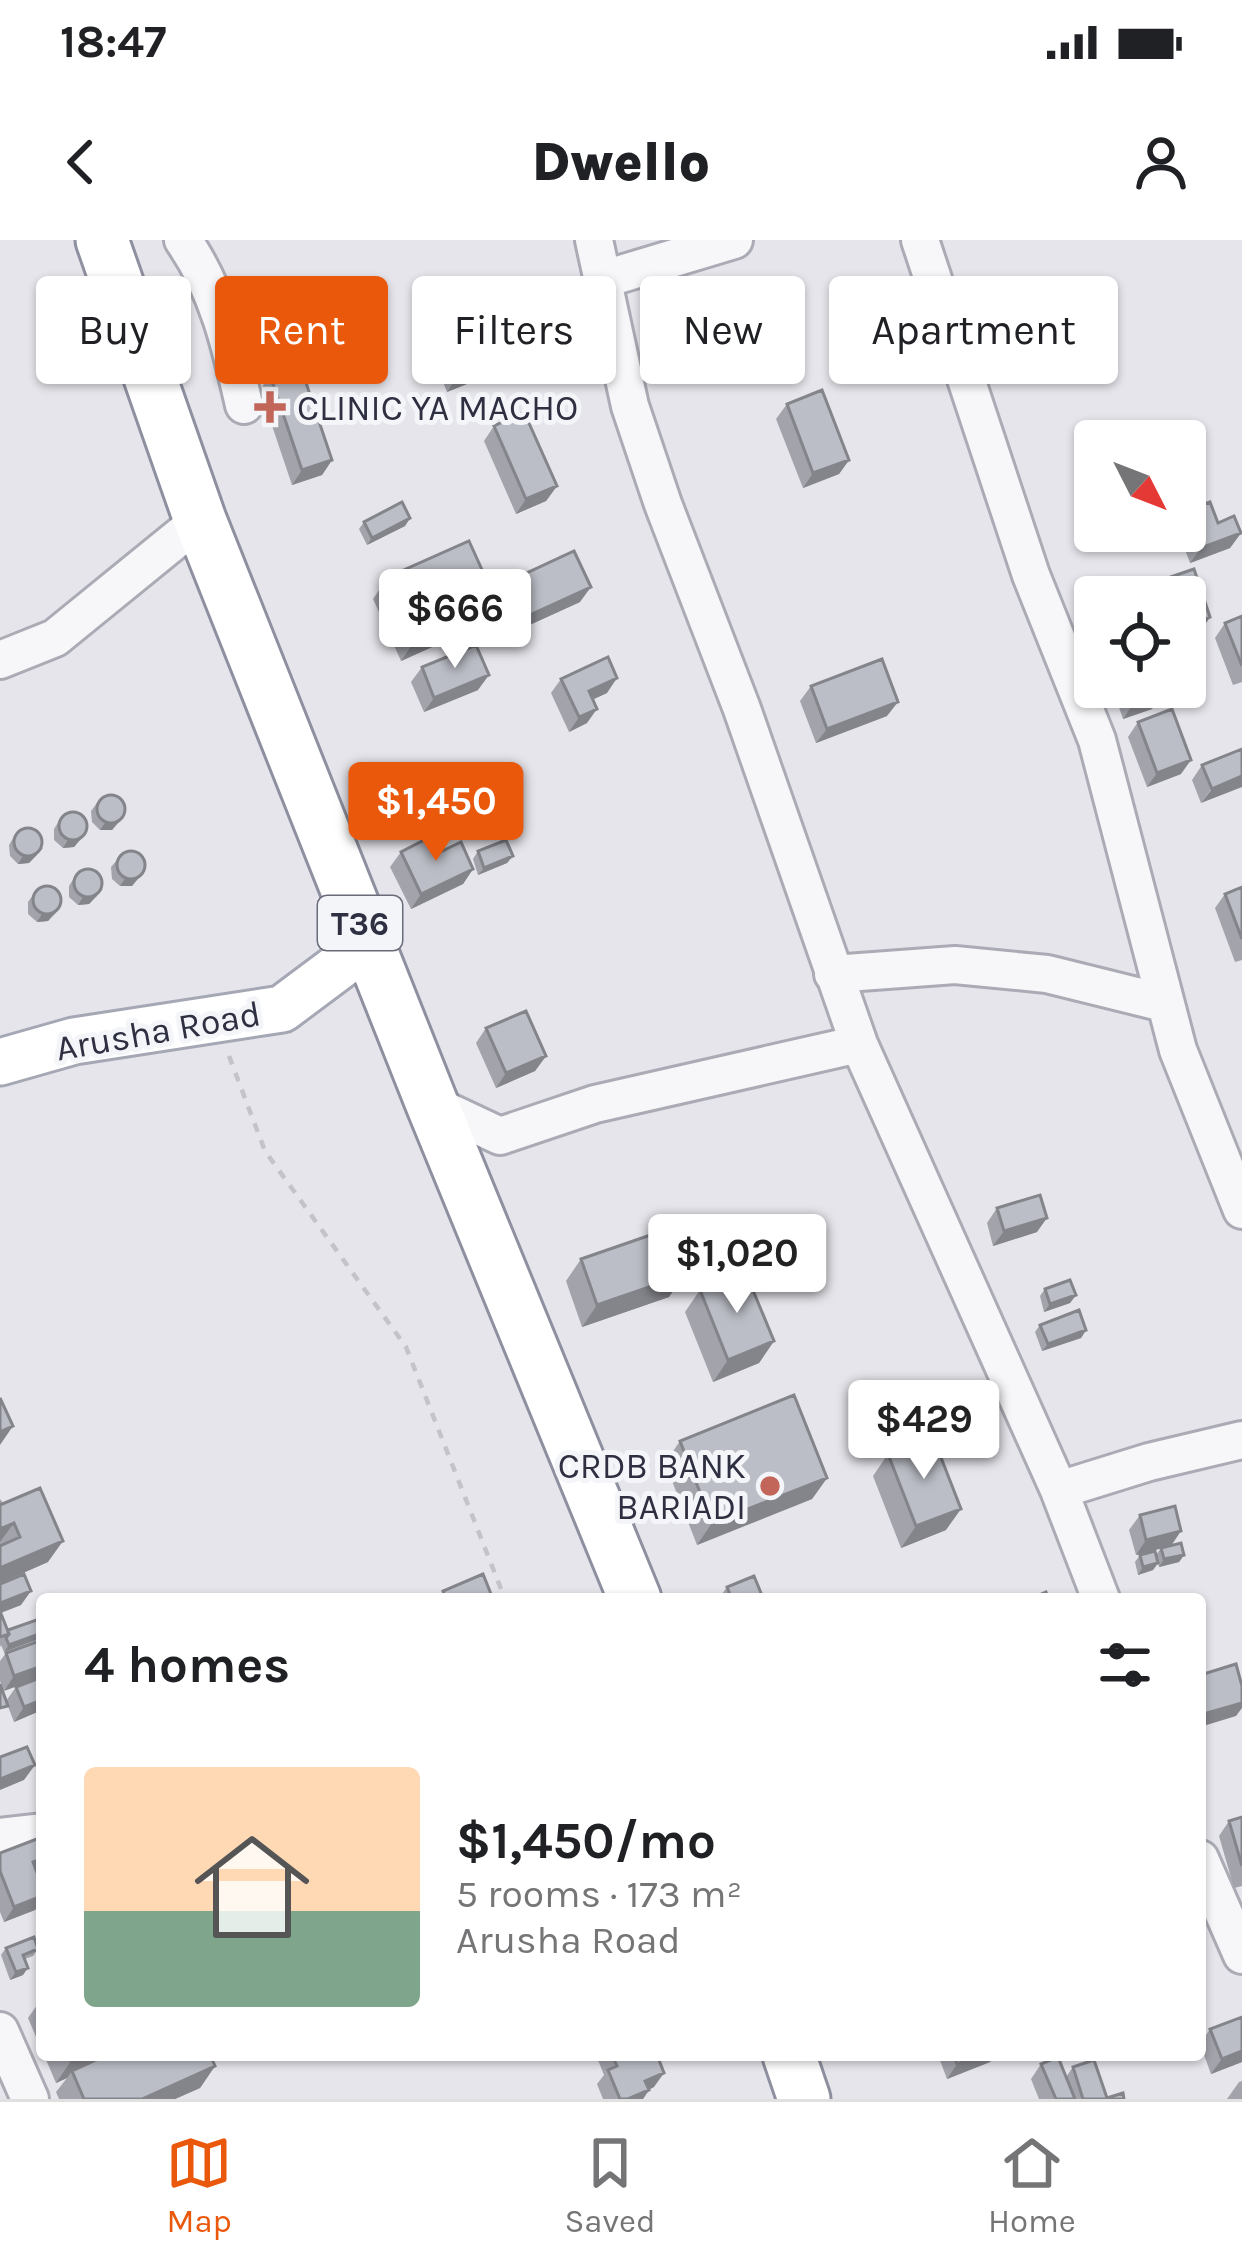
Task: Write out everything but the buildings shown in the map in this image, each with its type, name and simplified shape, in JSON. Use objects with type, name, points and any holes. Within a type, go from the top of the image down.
[{"type":"highway","name":"T36","points":[[102,240],[200,520],[633,1593]]},
{"type":"highway","points":[[791,2061],[804,2099]]},
{"type":"main road","name":"Arusha Road","points":[[0,1061],[215,1016],[282,1009],[369,944]]},
{"type":"street","points":[[183,240],[201,265],[216,302],[244,405]]},
{"type":"street","points":[[594,240],[600,276]]},
{"type":"street","points":[[614,276],[734,240]]},
{"type":"street","points":[[920,240],[1031,575],[1097,740],[1178,1050],[1242,1210]]},
{"type":"street","points":[[616,345],[630,406],[859,1044],[1059,1490],[1099,1593]]},
{"type":"street","points":[[0,660],[55,638],[200,520]]},
{"type":"street","points":[[833,974],[955,965],[1047,974],[1164,1003]]},
{"type":"street","points":[[432,1105],[500,1136],[595,1104],[859,1044]]},
{"type":"street","points":[[1059,1490],[1242,1440]]},
{"type":"street","points":[[0,1837],[36,1833]]},
{"type":"street","points":[[1206,1873],[1242,1955]]},
{"type":"street","points":[[5,2056],[30,2099]]},
{"type":"path","points":[[215,1016],[265,1151],[406,1347],[503,1593]]},
{"type":"place","name":"CLINIC YA MACHO","points":[[270,407]]},
{"type":"place","name":"CRDB BANK BARIADI","points":[[770,1486]]}]
